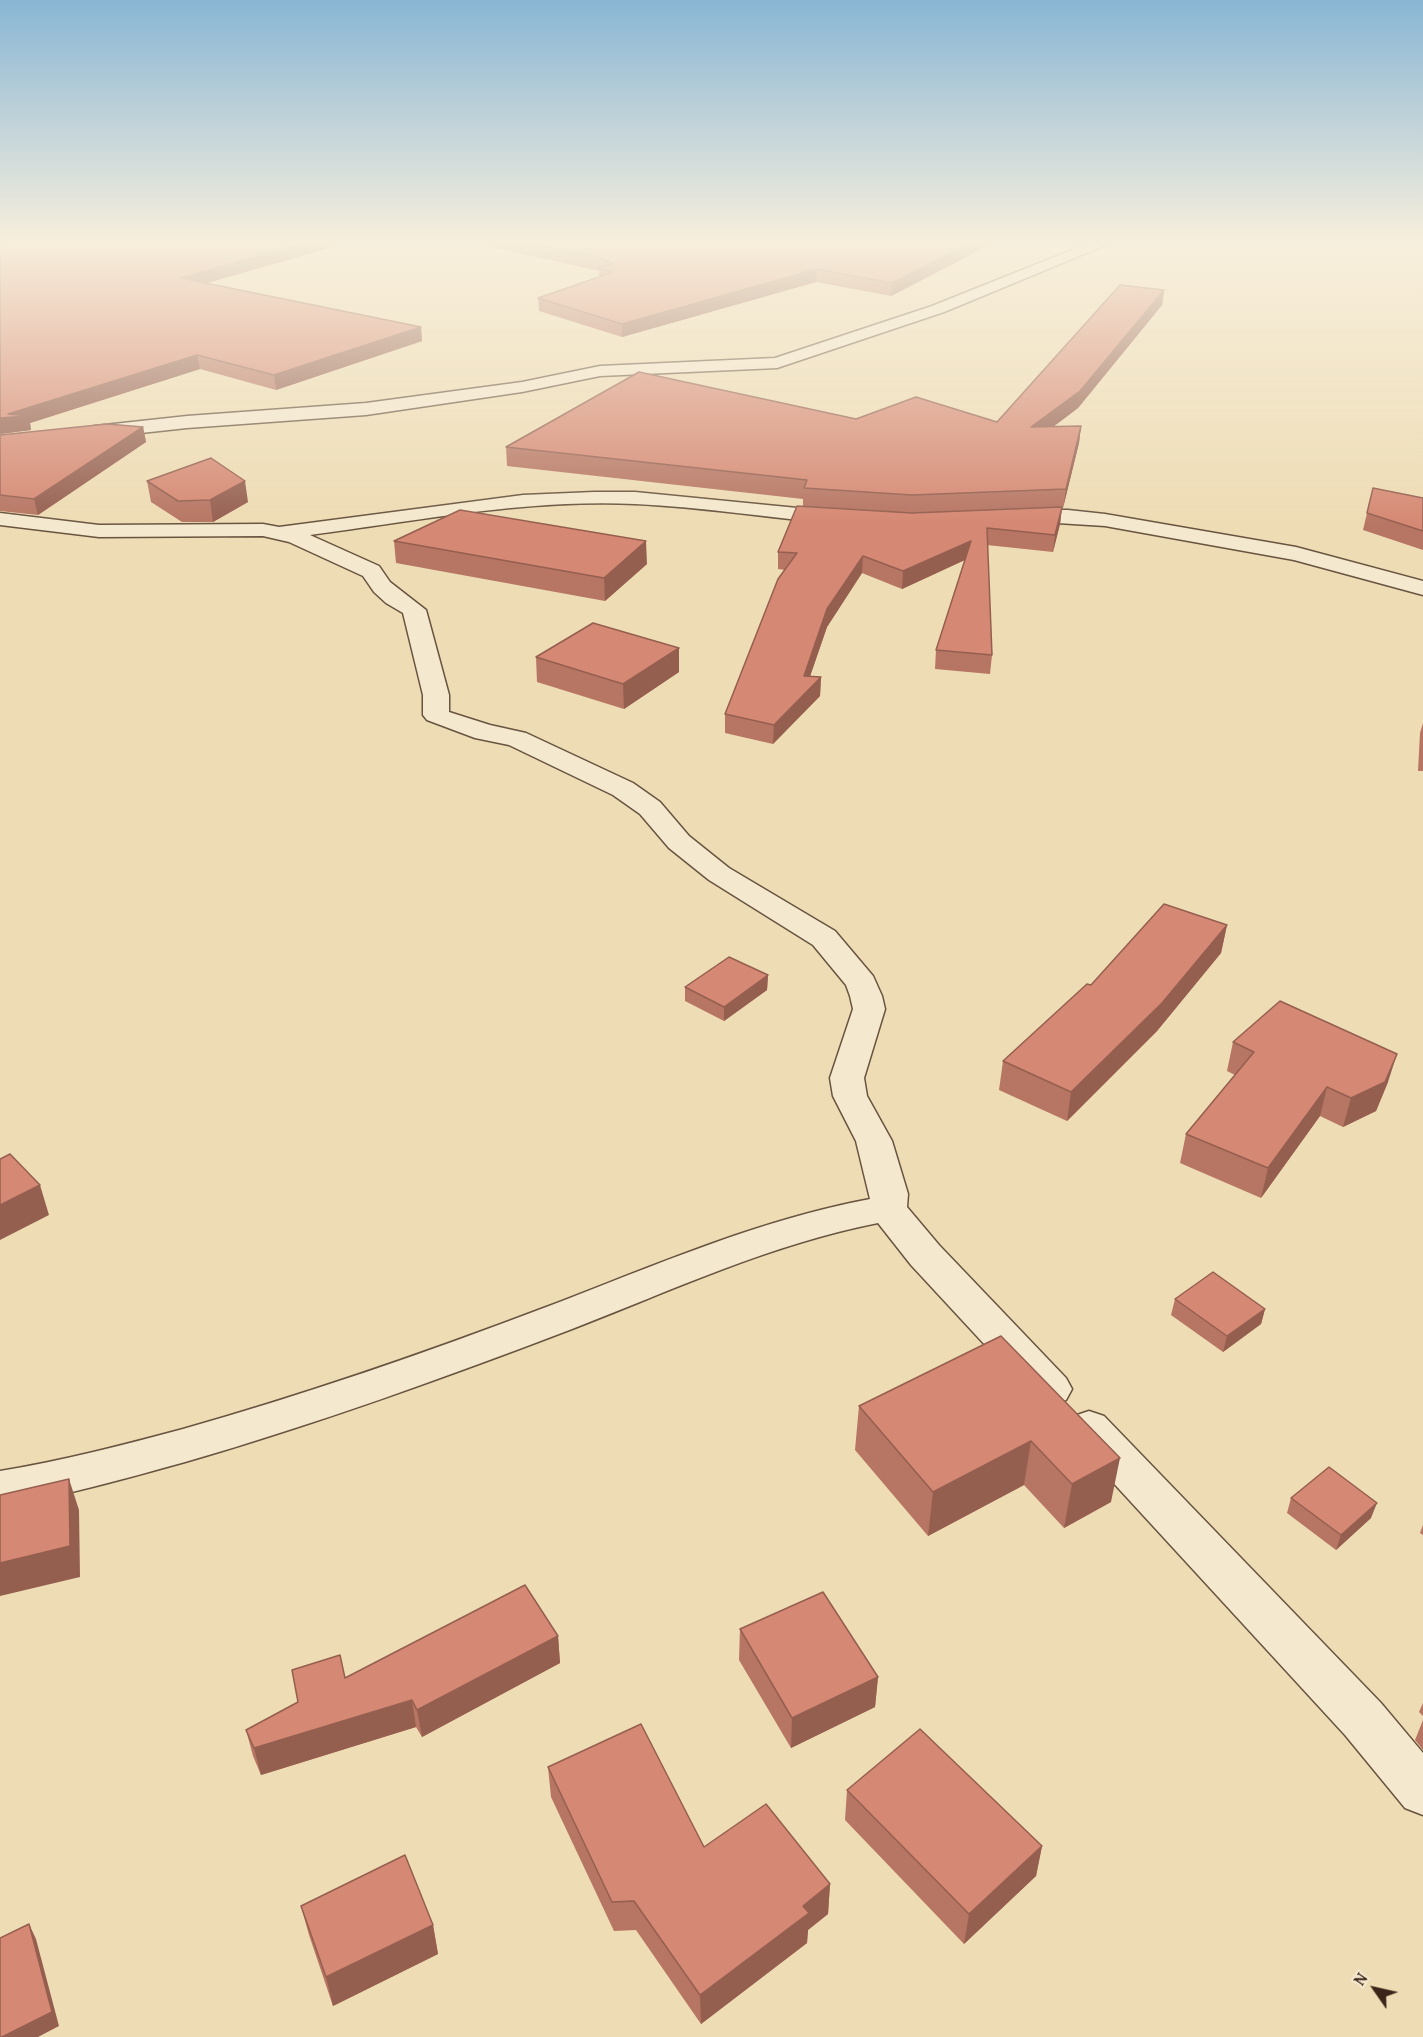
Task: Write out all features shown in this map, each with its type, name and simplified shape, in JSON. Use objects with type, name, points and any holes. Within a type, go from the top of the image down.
[{"type":"street","points":[[79,433],[187,422],[366,409],[522,387],[600,371],[777,363],[860,335]]},
{"type":"street","points":[[0,519],[99,531],[263,530],[281,532],[523,501],[594,498],[635,498],[863,519]]},
{"type":"street","points":[[999,517],[1068,516],[1105,520],[1296,554],[1423,588]]},
{"type":"street","points":[[281,532],[374,573],[382,587],[414,610],[436,695],[436,715],[484,732],[517,739],[623,789],[650,808],[679,842],[727,879],[824,938],[862,983],[866,996],[869,1009],[847,1078],[850,1096],[874,1141],[889,1194],[888,1208],[925,1255],[1363,1719],[1423,1791]]},
{"type":"street","points":[[0,1489],[46,1482],[229,1433],[443,1363],[767,1237],[851,1214],[888,1208]]},
{"type":"building","points":[[0,335],[396,335],[274,375],[197,355],[8,414],[28,416],[0,418]]},
{"type":"building","points":[[1075,335],[1127,335],[1080,391],[1031,427],[1081,426],[1066,489],[912,495],[804,488],[807,480],[506,447],[639,372],[856,419],[916,397],[997,422]]},
{"type":"building","points":[[107,424],[143,427],[34,499],[0,495],[0,435]]},
{"type":"building","points":[[211,458],[245,481],[210,500],[178,501],[147,481]]},
{"type":"building","points":[[1373,488],[1423,498],[1423,531],[1367,513]]},
{"type":"building","points":[[797,506],[912,513],[1062,507],[1055,535],[987,528],[992,655],[936,650],[971,541],[903,571],[863,556],[827,609],[804,676],[821,677],[774,725],[725,714],[778,579],[797,553],[778,552]]},
{"type":"building","points":[[460,510],[646,541],[604,578],[394,541]]},
{"type":"building","points":[[593,623],[679,648],[623,684],[536,657]]},
{"type":"building","points":[[1164,904],[1227,925],[1162,1003],[1071,1092],[1003,1061],[1087,984],[1091,985]]},
{"type":"building","points":[[729,957],[768,975],[724,1007],[685,987]]},
{"type":"building","points":[[1280,1001],[1397,1054],[1385,1082],[1351,1098],[1327,1087],[1268,1168],[1186,1134],[1254,1052],[1233,1042]]},
{"type":"building","points":[[10,1154],[40,1185],[0,1205],[0,1159]]},
{"type":"building","points":[[1213,1272],[1265,1309],[1227,1336],[1175,1299]]},
{"type":"building","points":[[1001,1336],[1120,1458],[1072,1484],[1031,1441],[933,1492],[859,1406]]},
{"type":"building","points":[[1329,1467],[1377,1503],[1341,1535],[1291,1498]]},
{"type":"building","points":[[69,1479],[70,1546],[0,1563],[0,1495]]},
{"type":"building","points":[[525,1585],[558,1636],[417,1710],[412,1700],[254,1748],[246,1730],[298,1702],[292,1670],[340,1655],[345,1678]]},
{"type":"building","points":[[823,1592],[878,1677],[792,1718],[740,1629]]},
{"type":"building","points":[[641,1724],[704,1847],[766,1804],[830,1884],[803,1906],[809,1913],[700,1995],[634,1901],[612,1902],[548,1767]]},
{"type":"building","points":[[920,1729],[1042,1846],[969,1914],[847,1790]]},
{"type":"building","points":[[405,1855],[433,1925],[326,1977],[301,1906]]},
{"type":"building","points":[[29,1924],[52,2012],[0,2037],[0,1938]]}]
